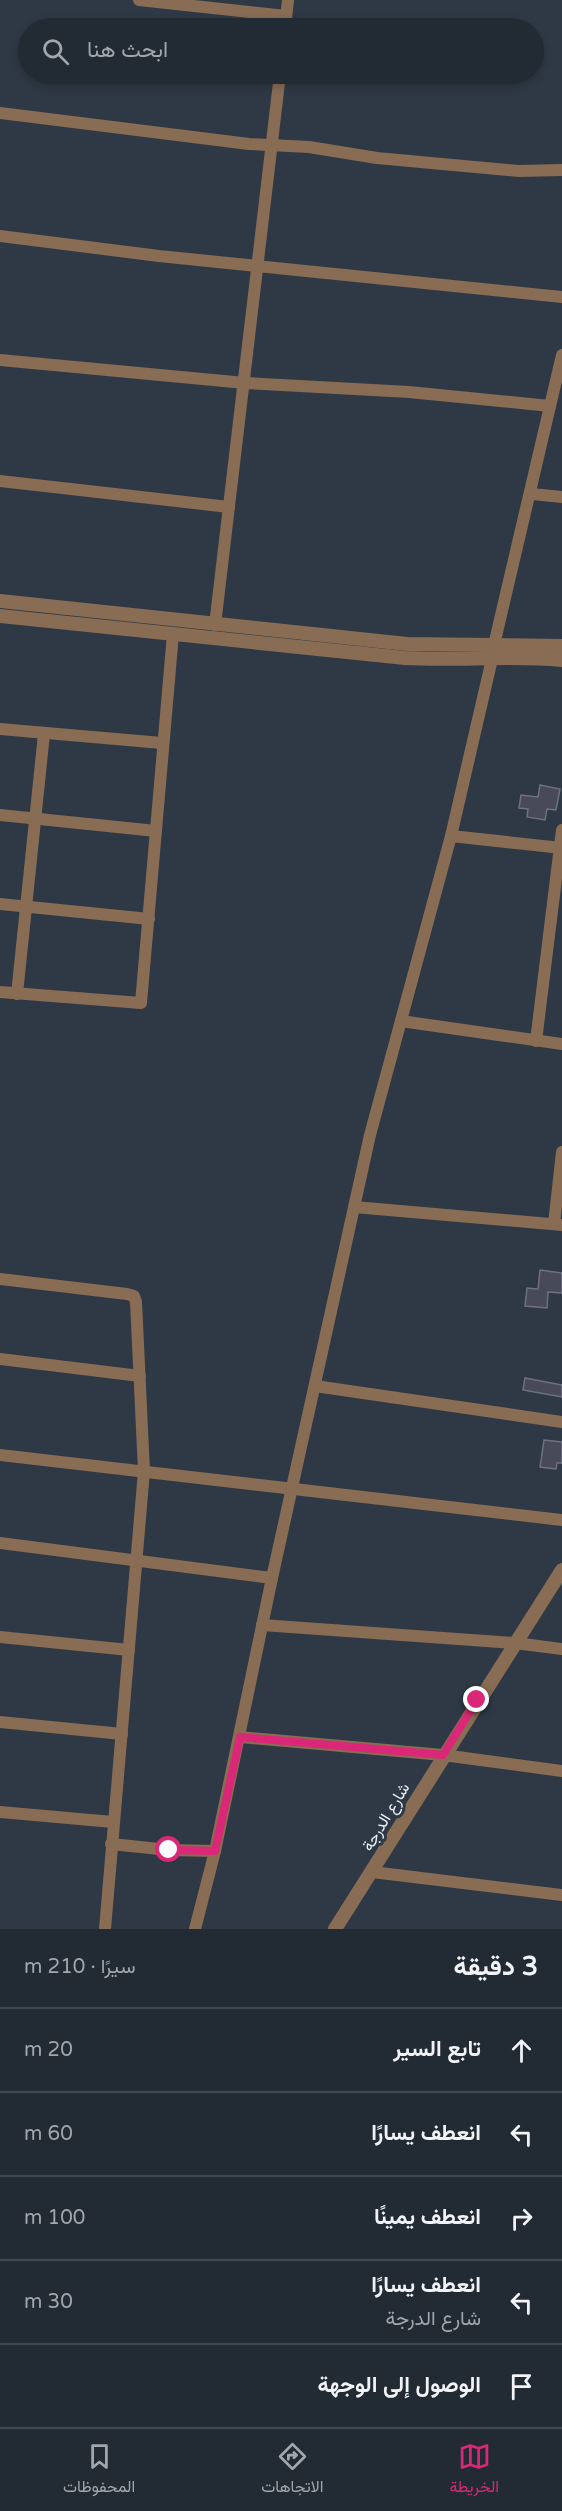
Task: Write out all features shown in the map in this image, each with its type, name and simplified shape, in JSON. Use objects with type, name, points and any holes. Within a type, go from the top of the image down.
[{"type":"street","points":[[139,0],[259,18]]},
{"type":"street","points":[[286,18],[288,0]]},
{"type":"street","points":[[215,625],[279,84]]},
{"type":"street","points":[[0,113],[249,144],[272,144],[453,165],[519,171],[562,170]]},
{"type":"street","points":[[0,236],[259,266],[562,297]]},
{"type":"street","points":[[195,1929],[215,1851],[272,1578],[354,1207],[451,836],[532,494],[562,355]]},
{"type":"street","points":[[0,360],[45,362],[245,383],[409,392],[550,406]]},
{"type":"street","points":[[0,481],[229,507]]},
{"type":"street","points":[[532,494],[562,497]]},
{"type":"street","points":[[0,601],[562,660]]},
{"type":"street","points":[[0,615],[405,658],[562,646]]},
{"type":"street","points":[[0,992],[141,1003],[173,634]]},
{"type":"street","points":[[0,729],[162,743]]},
{"type":"street","points":[[17,994],[44,734]]},
{"type":"street","points":[[0,815],[156,831]]},
{"type":"street","points":[[536,1041],[562,830]]},
{"type":"street","points":[[451,836],[561,848]]},
{"type":"street","points":[[0,904],[149,919]]},
{"type":"street","points":[[401,1021],[562,1044]]},
{"type":"street","points":[[354,1207],[558,1224],[562,1152]]},
{"type":"street","points":[[0,1279],[134,1296],[144,1471],[105,1929]]},
{"type":"street","points":[[0,1359],[140,1376]]},
{"type":"street","points":[[315,1386],[562,1422]]},
{"type":"street","points":[[0,1455],[562,1520]]},
{"type":"street","points":[[0,1543],[272,1578]]},
{"type":"street","name":"شارع الدرجة","points":[[335,1929],[562,1570]]},
{"type":"street","points":[[262,1625],[515,1643],[562,1649]]},
{"type":"street","points":[[0,1637],[129,1650]]},
{"type":"street","points":[[0,1722],[122,1734]]},
{"type":"street","points":[[240,1737],[443,1755],[562,1771]]},
{"type":"street","points":[[0,1812],[113,1822]]},
{"type":"street","points":[[111,1844],[169,1850],[215,1851]]},
{"type":"street","points":[[372,1872],[562,1895]]},
{"type":"building","points":[[540,785],[560,789],[556,810],[547,809],[545,820],[527,817],[528,809],[519,808],[521,795],[538,797]]},
{"type":"building","points":[[540,1270],[562,1273],[562,1293],[548,1292],[547,1308],[525,1306],[527,1288],[538,1289]]},
{"type":"building","points":[[525,1378],[562,1385],[562,1397],[523,1390]]},
{"type":"building","points":[[544,1440],[562,1442],[562,1463],[557,1463],[556,1469],[540,1467]]},
{"type":"route","points":[[169,1850],[215,1851],[240,1737],[443,1755],[477,1700]]}]
